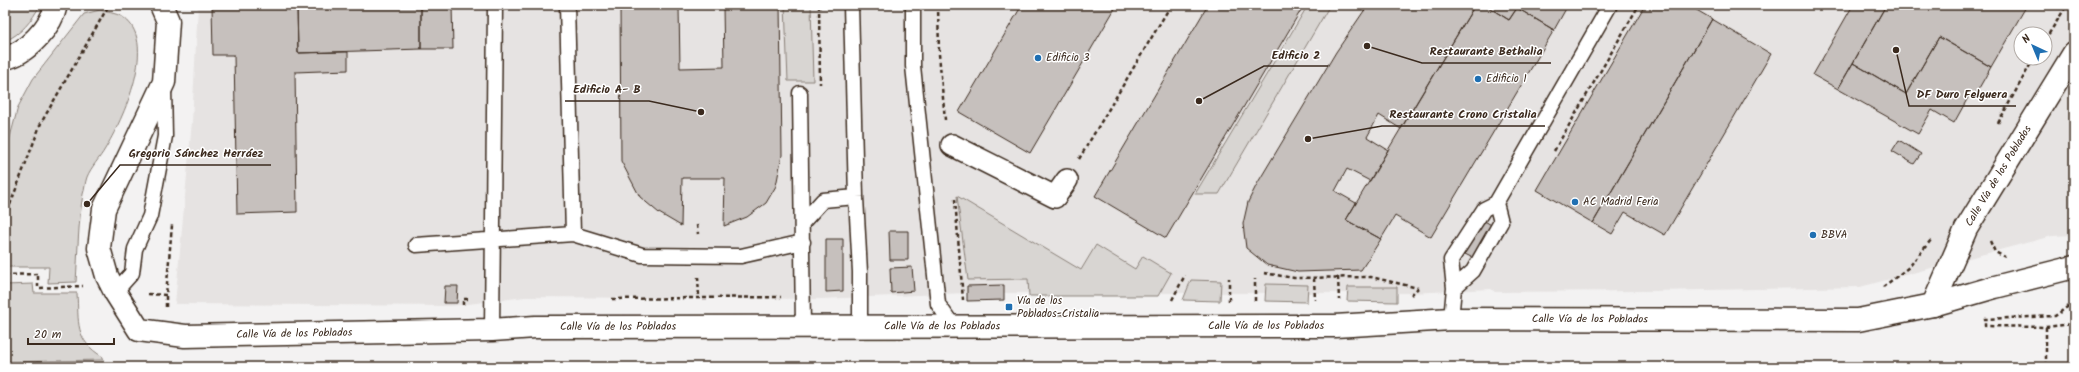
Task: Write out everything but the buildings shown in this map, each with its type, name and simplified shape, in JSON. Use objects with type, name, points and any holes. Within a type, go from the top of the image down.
[{"type":"street","points":[[5,58],[10,57],[37,39],[55,12],[56,5]]},
{"type":"street","name":"Calle Vía de los Poblados","points":[[161,5],[168,22],[164,82],[104,209],[100,248],[108,276],[115,292],[139,330],[186,336],[492,330],[535,327],[860,326],[924,328],[1335,326],[1451,319],[1858,320],[1933,305],[1995,286],[2074,267]]},
{"type":"street","name":"Calle Vía de los Poblados","points":[[1933,305],[1966,229],[2074,53]]},
{"type":"street","points":[[949,136],[1055,197],[1067,180]]},
{"type":"lane","points":[[492,330],[494,300],[492,239],[495,5]]},
{"type":"lane","points":[[567,5],[573,234]]},
{"type":"lane","points":[[851,5],[856,197],[860,272],[860,326]]},
{"type":"lane","points":[[913,5],[913,66],[938,304],[954,327]]},
{"type":"lane","points":[[1451,319],[1454,288],[1451,260],[1484,209],[1496,203],[1610,5]]},
{"type":"lane","name":"Calle Vía de los Poblados","points":[[115,292],[132,273],[135,250],[150,216],[165,136],[164,82]]},
{"type":"lane","points":[[800,93],[803,222],[803,326]]},
{"type":"lane","points":[[803,222],[823,200],[856,197]]},
{"type":"lane","points":[[1454,288],[1473,271],[1501,222],[1496,203]]},
{"type":"lane","points":[[416,245],[573,234],[642,255],[741,256],[803,242]]},
{"type":"lane","points":[[924,328],[938,304]]},
{"type":"path","points":[[5,218],[41,123],[109,5]]},
{"type":"path","points":[[938,5],[939,54],[949,136]]},
{"type":"path","points":[[1067,180],[1171,5]]},
{"type":"path","points":[[1551,156],[1639,5]]},
{"type":"path","points":[[2053,27],[2067,5]]},
{"type":"path","points":[[954,199],[963,303]]},
{"type":"path","points":[[1992,236],[1990,242],[1995,252],[2005,258],[2013,256]]},
{"type":"path","points":[[698,272],[699,297],[782,297]]},
{"type":"path","points":[[5,275],[38,274],[38,288],[84,286]]},
{"type":"path","points":[[1264,274],[1294,278],[1371,277],[1418,288]]},
{"type":"path","points":[[1168,306],[1185,275]]},
{"type":"path","points":[[1338,277],[1339,304]]},
{"type":"path","points":[[1229,278],[1229,306]]},
{"type":"path","points":[[1314,278],[1315,305]]},
{"type":"path","points":[[1255,279],[1255,305]]},
{"type":"path","points":[[2074,302],[2055,316],[1985,319],[1985,326],[2046,327],[2072,324],[2074,322]]},
{"type":"path","points":[[2046,327],[2046,367]]},
{"type":"shaded area","points":[[5,5],[40,5],[26,26],[16,35],[5,41]]},
{"type":"shaded area","points":[[198,5],[2074,5],[2074,235],[2052,236],[1860,287],[1495,292],[1491,289],[1412,293],[967,293],[820,299],[525,297],[452,306],[175,304],[192,121]]},
{"type":"shaded area","points":[[785,5],[811,5],[813,81],[788,81]]},
{"type":"shaded area","points":[[1308,5],[1330,5],[1219,194],[1195,194]]},
{"type":"shaded area","points":[[100,10],[121,16],[132,27],[138,43],[138,61],[128,101],[120,120],[105,149],[86,179],[80,216],[76,282],[48,283],[49,267],[5,267],[5,156],[18,107],[33,79],[84,14]]},
{"type":"shaded area","points":[[957,196],[1081,270],[1096,245],[1135,269],[1143,256],[1171,273],[1158,296],[1029,296],[1028,279],[968,280]]},
{"type":"shaded area","points":[[1191,280],[1221,281],[1220,301],[1183,300]]},
{"type":"shaded area","points":[[33,284],[34,293],[77,293],[78,322],[80,330],[87,344],[103,357],[103,360],[7,362],[5,285]]},
{"type":"shaded area","points":[[1266,284],[1308,285],[1307,302],[1265,301]]},
{"type":"shaded area","points":[[1348,287],[1397,287],[1397,302],[1347,301]]},
{"type":"place","name":"Restaurante Bethalia","points":[[1367,46]]},
{"type":"place","name":"DF Duro Felguera","points":[[1896,50]]},
{"type":"place","name":"Edificio 3","points":[[1038,58]]},
{"type":"place","name":"Edificio 1","points":[[1478,79]]},
{"type":"place","name":"Edificio 2","points":[[1199,101]]},
{"type":"place","name":"Edificio A- B","points":[[701,112]]},
{"type":"place","name":"Restaurante Crono Cristalia","points":[[1308,139]]},
{"type":"place","name":"AC Madrid Feria","points":[[1575,202]]},
{"type":"place","name":"Gregorio Sánchez Herráez","points":[[87,204]]},
{"type":"place","name":"BBVA","points":[[1813,235]]},
{"type":"place","name":"Vía de los Poblados-Cristalia","points":[[1009,307]]}]
